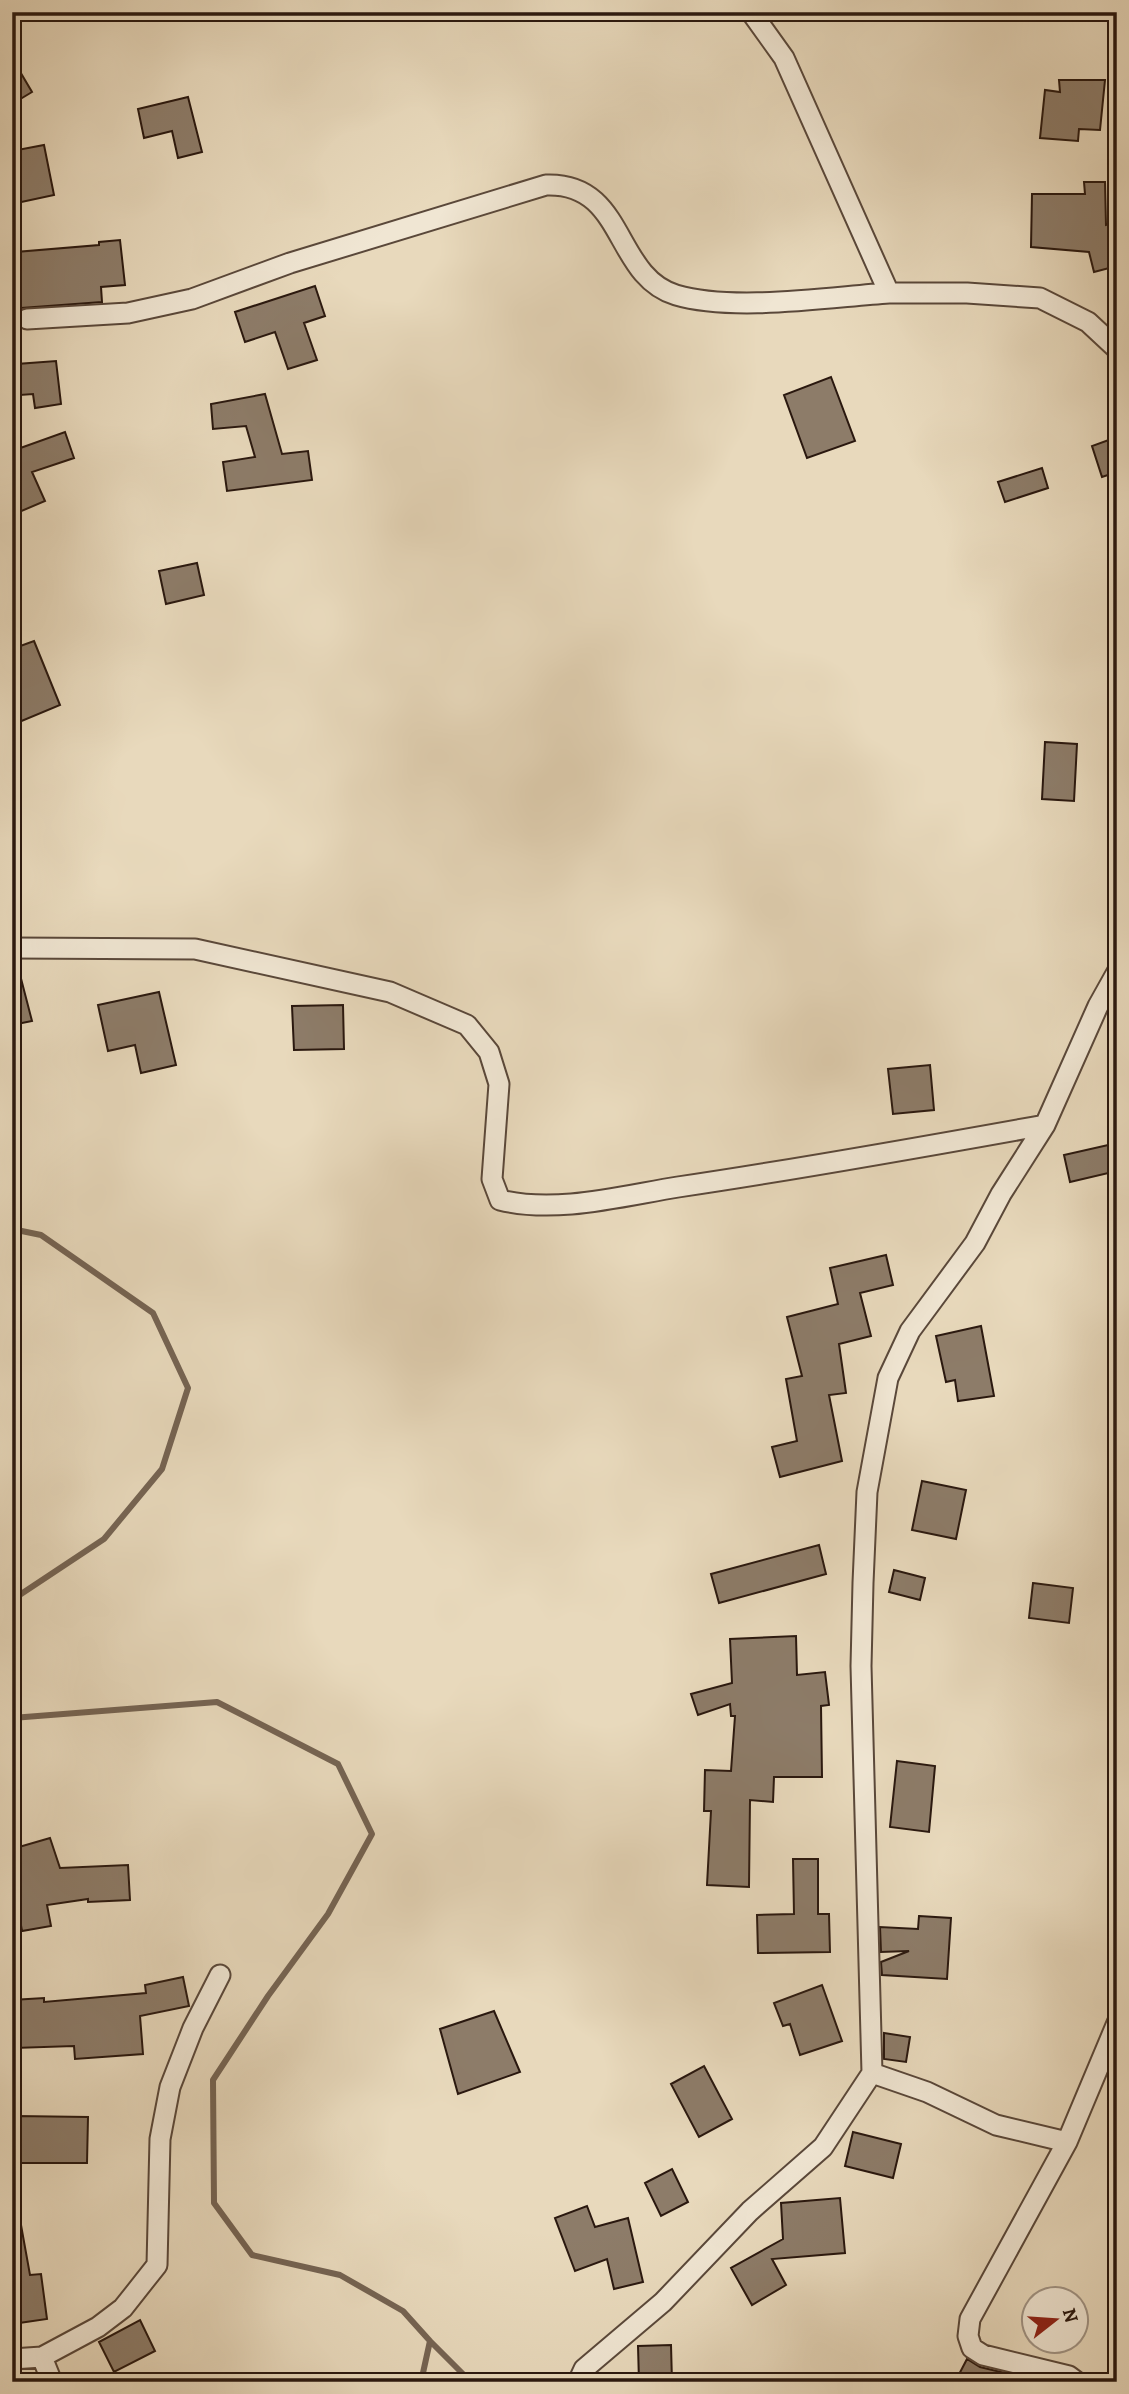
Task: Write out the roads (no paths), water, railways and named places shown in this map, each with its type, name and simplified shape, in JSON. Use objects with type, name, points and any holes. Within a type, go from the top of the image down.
[{"type":"street","points":[[751,12],[784,58],[889,293]]},
{"type":"street","points":[[27,319],[128,313],[192,299],[290,263],[555,184],[563,184],[598,202],[612,218],[629,254],[650,282],[676,295],[750,302],[889,293],[967,293],[1040,298],[1088,323],[1117,349]]},
{"type":"street","points":[[12,948],[195,950],[390,992],[467,1025],[489,1052],[499,1084],[492,1179],[500,1200],[520,1205],[577,1202],[840,1163],[1045,1125]]},
{"type":"street","points":[[578,2382],[584,2369],[663,2302],[750,2211],[824,2147],[872,2073],[861,1666],[867,1492],[888,1378],[910,1331],[975,1243],[1001,1194],[1045,1125],[1117,972]]},
{"type":"street","points":[[12,2360],[42,2357],[98,2328],[123,2308],[157,2266],[160,2139],[170,2087],[193,2028],[219,1975]]},
{"type":"street","points":[[1077,2382],[1069,2376],[984,2355],[972,2348],[968,2336],[970,2319],[1067,2142],[1117,2023]]},
{"type":"street","points":[[872,2073],[927,2092],[996,2125],[1067,2142]]},
{"type":"street","points":[[42,2357],[52,2382]]},
{"type":"waterway","points":[[12,1229],[41,1235],[153,1313],[188,1388],[162,1469],[104,1539],[12,1600]]},
{"type":"waterway","points":[[12,1718],[217,1702],[338,1764],[372,1834],[328,1914],[268,1996],[213,2080],[214,2203],[252,2255],[340,2275],[403,2311],[430,2341],[421,2382]]},
{"type":"waterway","points":[[430,2341],[471,2382]]}]
